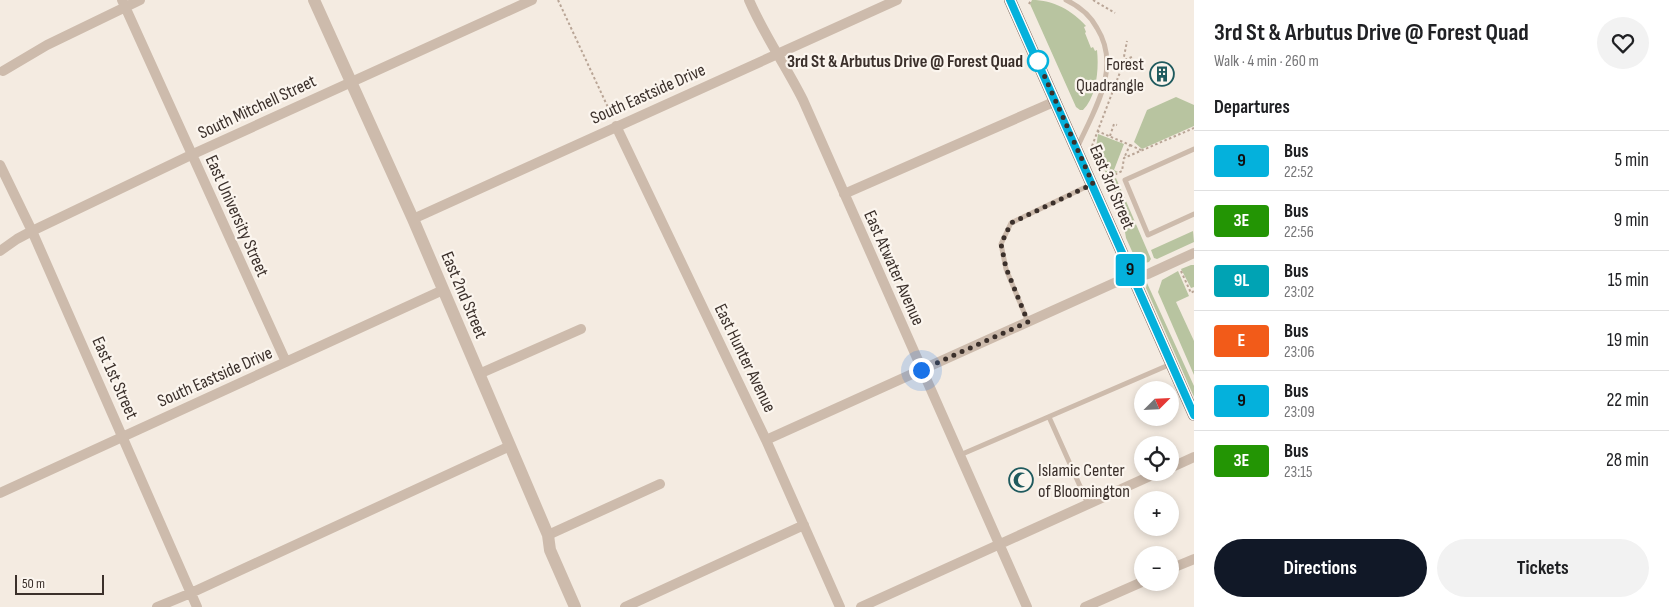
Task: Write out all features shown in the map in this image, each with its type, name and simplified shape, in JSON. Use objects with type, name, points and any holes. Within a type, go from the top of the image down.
[{"type":"main road","name":"East 3rd Street","points":[[1010,0],[1194,415]]},
{"type":"street","points":[[3,71],[123,3],[140,0]]},
{"type":"street","name":"East 2nd Street","points":[[314,0],[413,219],[548,535],[550,550],[575,607]]},
{"type":"street","name":"South Mitchell Street","points":[[0,251],[32,231],[191,155],[532,0]]},
{"type":"street","name":"East Atwater Avenue","points":[[749,0],[776,54],[803,100],[1027,607]]},
{"type":"street","name":"South Eastside Drive","points":[[413,219],[897,0]]},
{"type":"street","name":"East University Street","points":[[123,3],[286,362]]},
{"type":"street","points":[[844,194],[1056,101]]},
{"type":"street","name":"East Hunter Avenue","points":[[616,126],[766,440],[840,607]]},
{"type":"street","name":"East 1st Street","points":[[0,165],[32,231],[197,607]]},
{"type":"street","points":[[766,440],[1123,280],[1148,274],[1194,253]]},
{"type":"street","name":"South Eastside Drive","points":[[0,493],[443,290]]},
{"type":"street","points":[[479,374],[581,329]]},
{"type":"street","points":[[157,607],[510,446]]},
{"type":"street","points":[[1179,464],[1194,457]]},
{"type":"street","points":[[861,607],[1139,481]]},
{"type":"street","points":[[548,535],[660,484]]},
{"type":"street","points":[[625,607],[804,525]]},
{"type":"street","points":[[1179,565],[1194,559]]},
{"type":"street","points":[[1085,607],[1134,586]]},
{"type":"lane","points":[[1066,0],[1084,12],[1094,22],[1106,48],[1108,62],[1107,76],[1103,89],[1077,148]]},
{"type":"lane","points":[[1194,148],[1125,180],[1148,234],[1194,214]]},
{"type":"lane","points":[[1028,322],[1006,268],[1001,244],[1011,223],[1093,184]]},
{"type":"lane","points":[[960,455],[1171,363]]},
{"type":"lane","points":[[1049,417],[1088,504]]},
{"type":"path","points":[[558,0],[616,126]]},
{"type":"path","points":[[1029,4],[1031,0]]},
{"type":"path","points":[[1093,0],[1115,13]]},
{"type":"path","points":[[1092,146],[1124,60],[1127,42]]},
{"type":"path","points":[[1124,60],[1134,56]]},
{"type":"path","points":[[1110,136],[1114,124],[1117,125]]},
{"type":"path","points":[[1124,158],[1194,128]]},
{"type":"path","points":[[1097,131],[1142,151]]},
{"type":"path","points":[[1106,179],[1122,171],[1124,158],[1130,145]]},
{"type":"path","points":[[1181,270],[1192,293]]},
{"type":"green space","points":[[1032,0],[1040,0],[1062,7],[1075,15],[1086,26],[1084,27],[1085,33],[1091,48],[1093,47],[1095,51],[1097,50],[1098,65],[1094,90],[1083,110],[1076,107],[1030,4]]},
{"type":"green space","points":[[1176,97],[1194,105],[1194,126],[1142,149],[1134,142],[1147,110]]},
{"type":"green space","points":[[1098,134],[1124,144],[1114,170],[1118,172],[1107,176],[1096,148]]},
{"type":"green space","points":[[1116,178],[1151,259],[1149,262],[1140,264],[1136,260],[1126,238],[1127,220],[1110,181]]},
{"type":"green space","points":[[1193,231],[1194,242],[1157,259],[1154,258],[1151,250]]},
{"type":"green space","points":[[1194,265],[1194,287],[1191,288],[1181,269]]},
{"type":"green space","points":[[1178,271],[1189,296],[1176,302],[1194,341],[1194,375],[1158,292],[1162,280]]},
{"type":"green space","points":[[1147,283],[1194,386],[1194,397],[1146,288]]},
{"type":"bus line","name":"9","points":[[1010,0],[1194,415]]},
{"type":"place","name":"3rd St & Arbutus Drive @ Forest Quad","points":[[1038,61]]},
{"type":"place","name":"Forest Quadrangle","points":[[1162,74]]},
{"type":"place","name":"Islamic Center of Bloomington","points":[[1021,480]]},
{"type":"route","points":[[921,370],[1028,322],[1006,268],[1001,244],[1011,223],[1093,184],[1035,55],[1038,61]]}]
